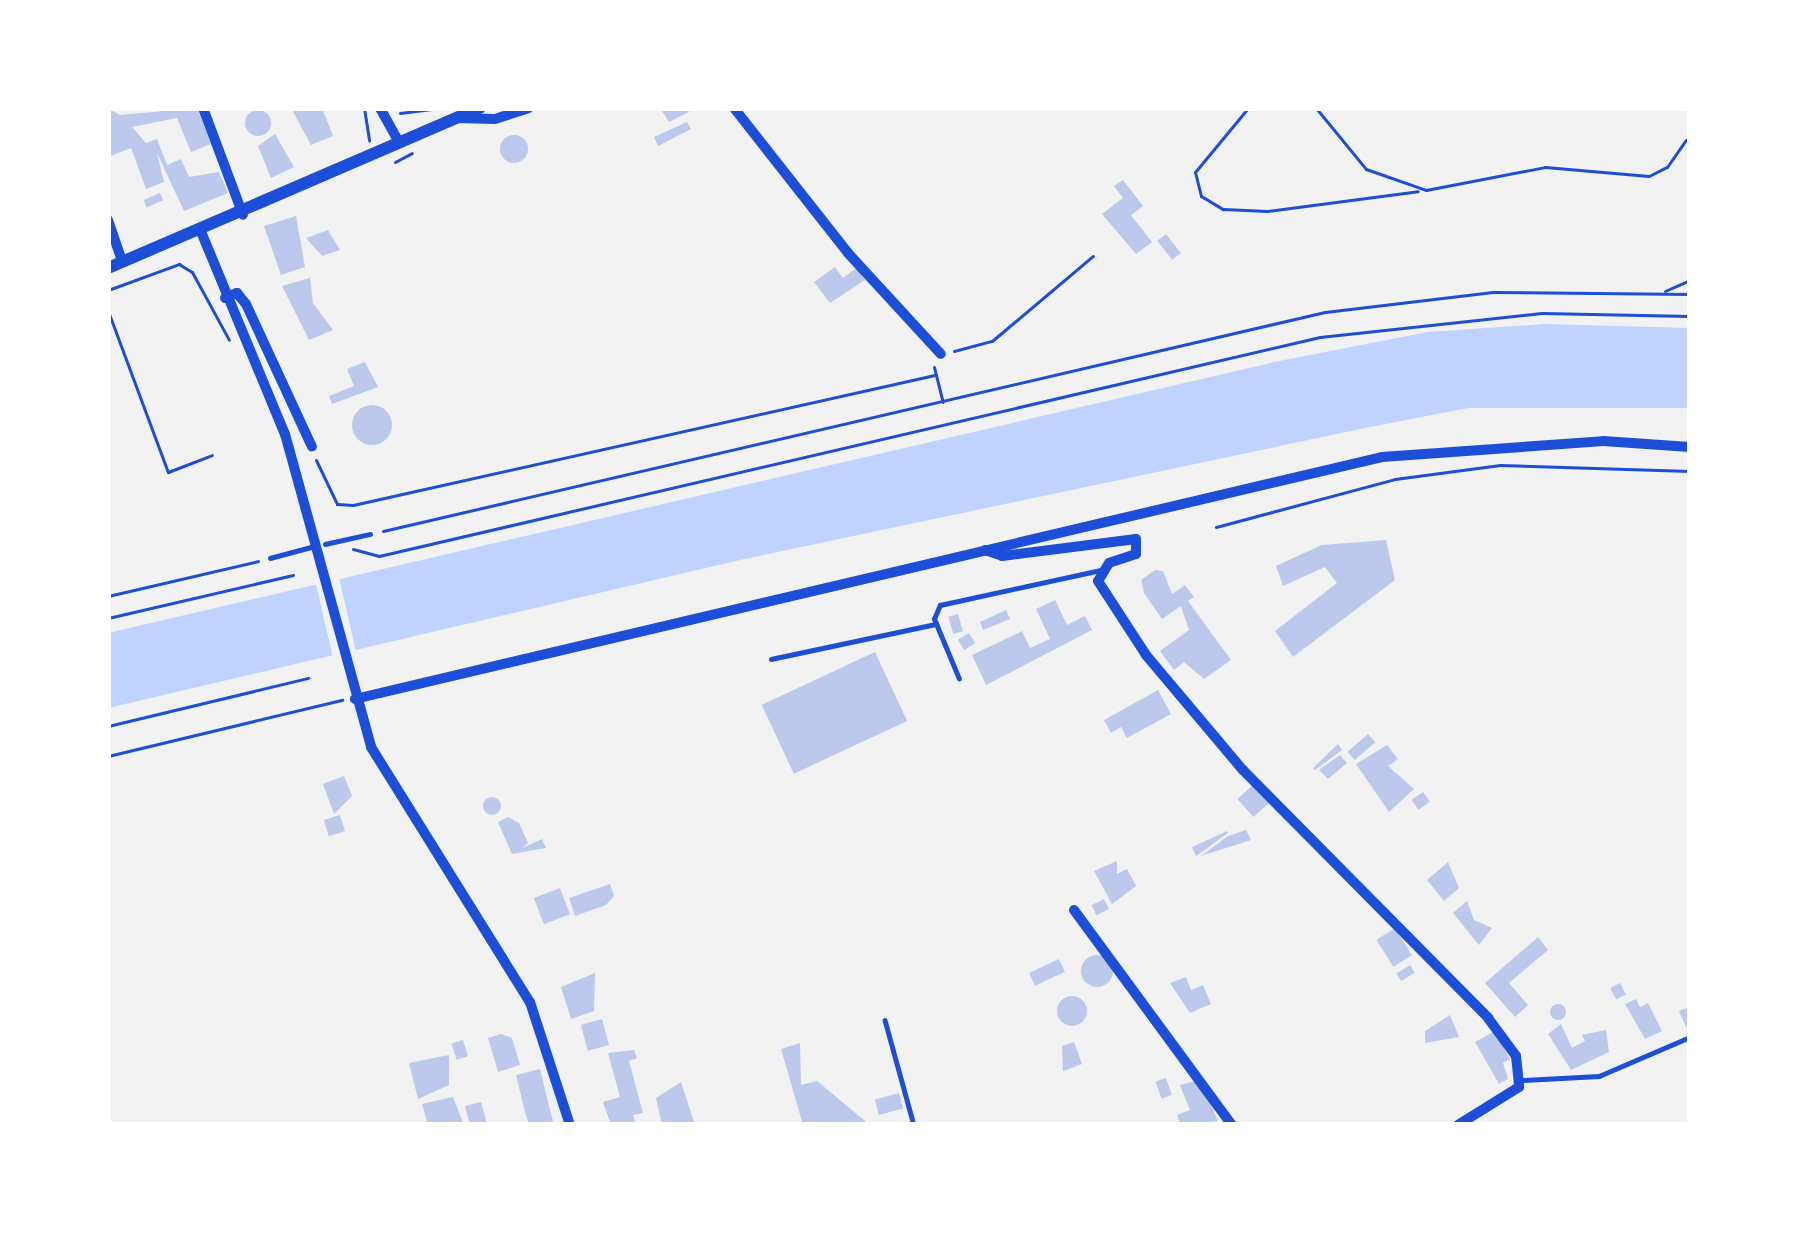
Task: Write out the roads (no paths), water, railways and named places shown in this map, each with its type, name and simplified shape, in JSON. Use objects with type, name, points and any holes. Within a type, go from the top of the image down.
[{"type":"street","points":[[203,108],[243,215]]},
{"type":"street","points":[[380,108],[399,142]]},
{"type":"street","points":[[108,268],[202,234],[480,108]]},
{"type":"street","points":[[455,118],[494,119],[528,108]]},
{"type":"street","points":[[734,108],[848,253],[941,354]]},
{"type":"street","points":[[108,220],[122,261]]},
{"type":"street","points":[[202,234],[285,434],[323,560],[354,693],[388,784],[530,1002],[570,1125]]},
{"type":"street","points":[[225,298],[237,293],[246,304],[312,447]]},
{"type":"street","points":[[354,693],[1382,457],[1603,442],[1690,447]]},
{"type":"street","points":[[982,549],[1002,556],[1129,537],[1139,543],[1136,554],[1100,571],[1097,581],[1114,608],[1193,714],[1488,1018],[1516,1056],[1522,1080],[1508,1097],[1458,1125]]},
{"type":"street","points":[[1074,910],[1232,1125]]},
{"type":"lane","points":[[326,544],[370,534]]},
{"type":"lane","points":[[270,558],[311,548]]},
{"type":"lane","points":[[959,679],[936,624],[940,604],[1100,571]]},
{"type":"lane","points":[[771,659],[936,624]]},
{"type":"lane","points":[[885,1020],[914,1125]]},
{"type":"lane","points":[[1522,1080],[1599,1076],[1690,1037]]},
{"type":"water","points":[[1544,324],[1690,328],[1690,408],[1468,408],[740,560],[108,708],[108,633],[1279,361],[1428,332]]}]
